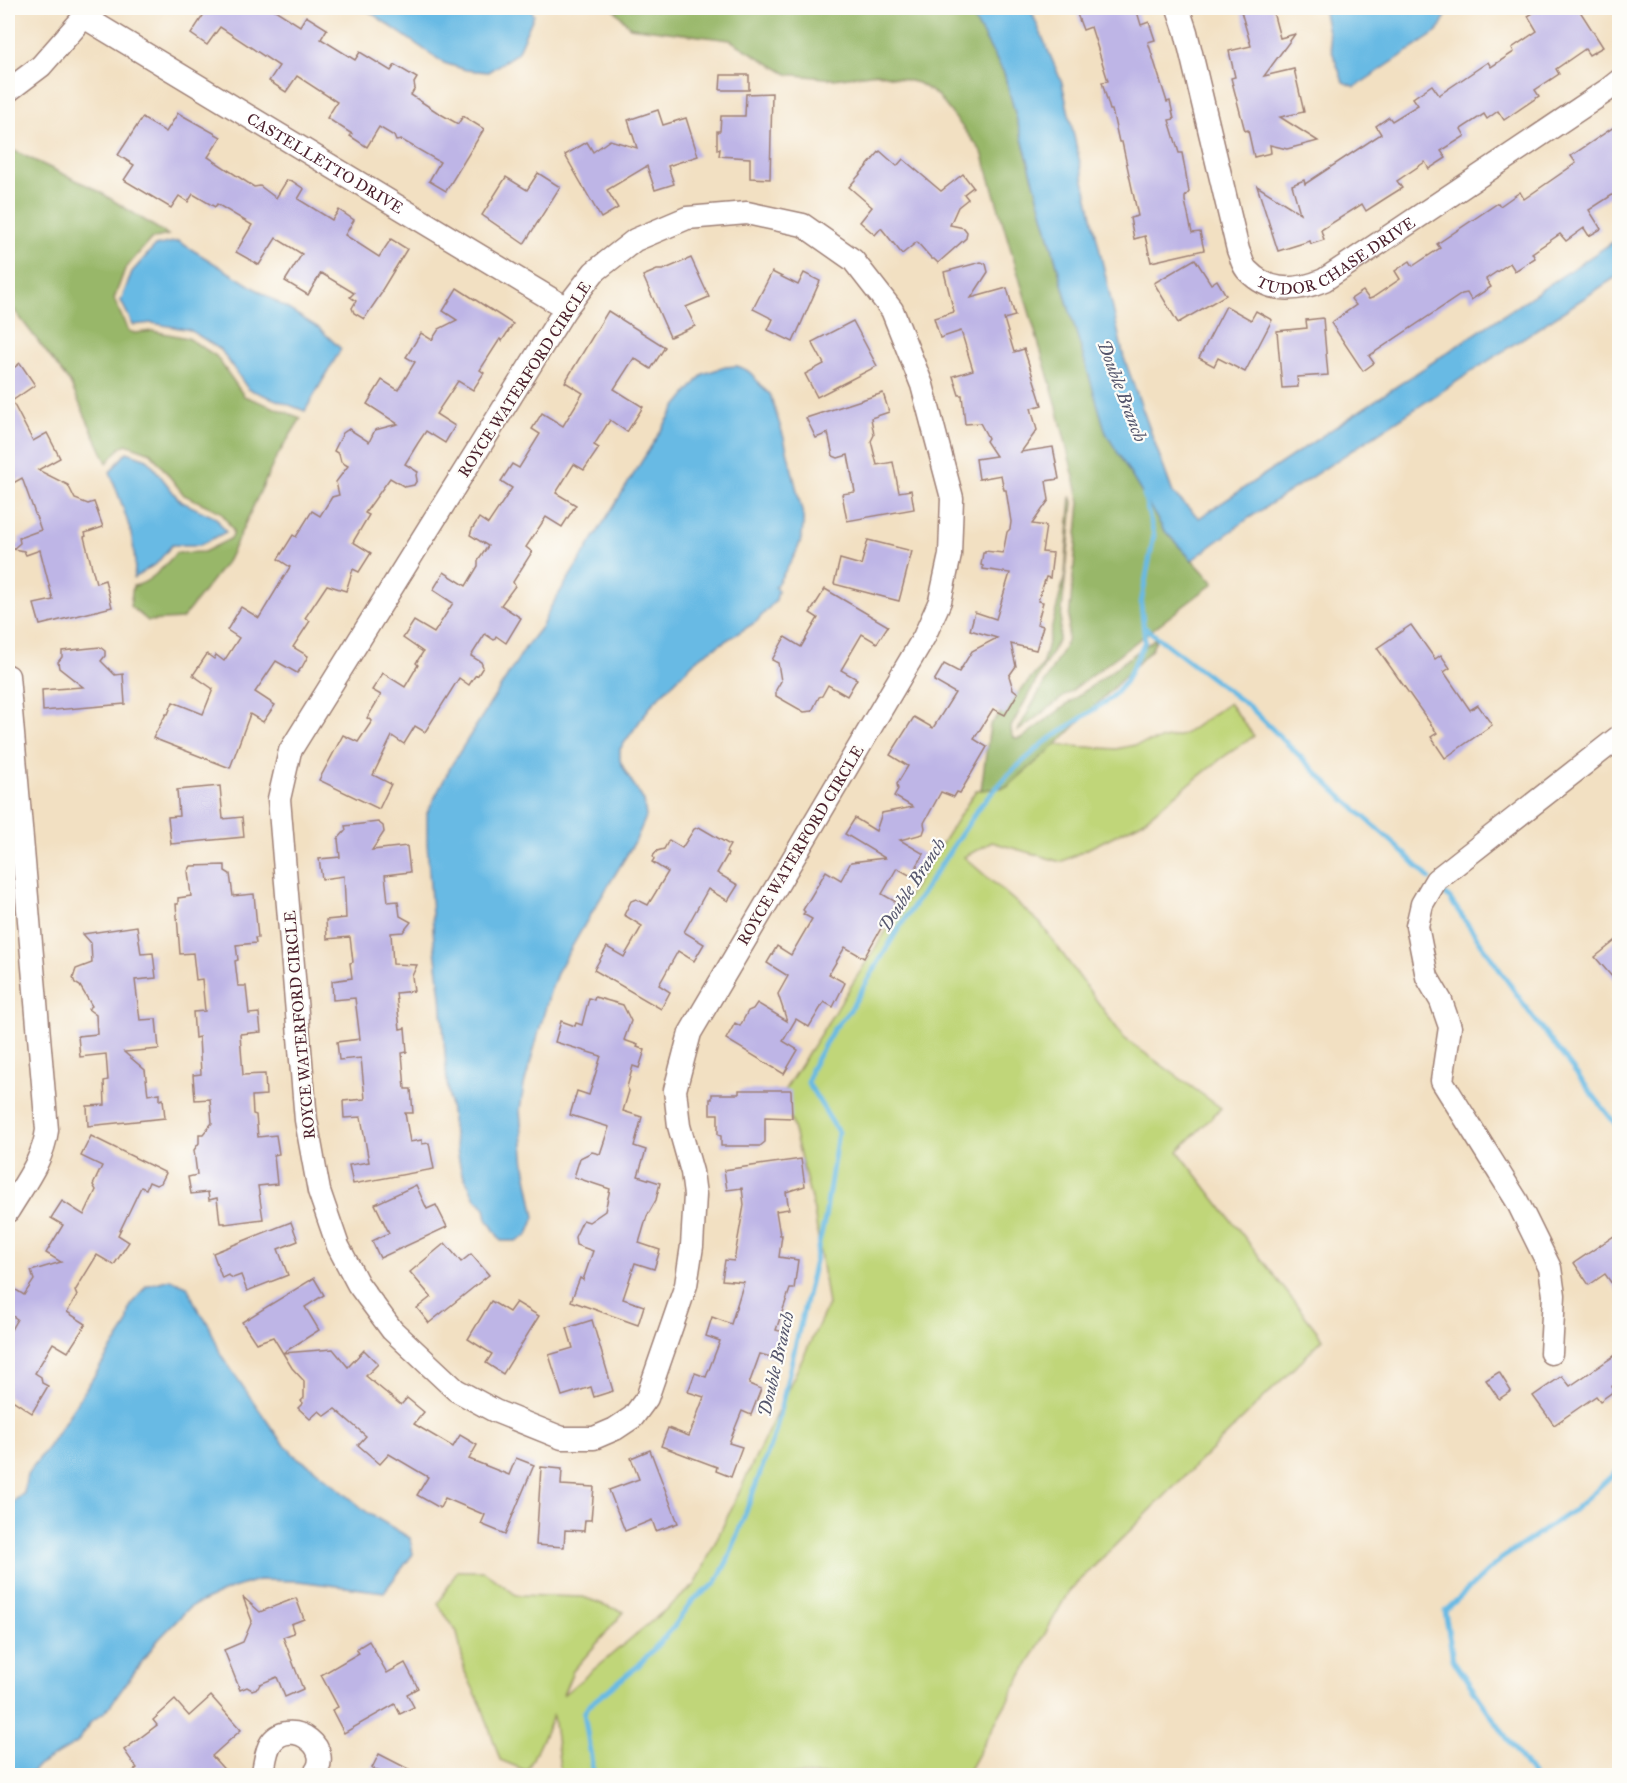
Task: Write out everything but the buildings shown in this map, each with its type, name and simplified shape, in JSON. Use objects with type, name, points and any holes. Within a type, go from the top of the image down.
[{"type":"street","name":"TUDOR CHASE DRIVE","points":[[1178,8],[1186,32],[1238,250],[1247,271],[1267,284],[1279,288],[1308,287],[1324,280],[1606,92],[1620,80]]},
{"type":"street","points":[[8,91],[41,66],[85,12]]},
{"type":"street","name":"CASTELLETTO DRIVE","points":[[85,12],[566,308]]},
{"type":"street","name":"ROYCE WATERFORD CIRCLE","points":[[747,213],[803,225],[853,260],[892,310],[922,385],[952,498],[950,555],[940,601],[924,637],[690,1033],[675,1090],[679,1126],[692,1172],[695,1195],[692,1246],[686,1285],[647,1398],[633,1418],[594,1438],[561,1438],[495,1411],[456,1390],[392,1330],[358,1284],[338,1246],[319,1191],[306,1120],[279,799],[290,751],[566,308],[594,272],[635,240],[687,218],[747,213]]},
{"type":"street","points":[[8,676],[47,1130],[39,1162],[8,1211]]},
{"type":"street","points":[[1551,1353],[1554,1295],[1550,1268],[1517,1201],[1442,1081],[1450,1027],[1441,1001],[1427,977],[1417,926],[1422,904],[1436,880],[1620,736]]},
{"type":"street","points":[[262,1776],[268,1749],[277,1738],[290,1732],[303,1734],[315,1744],[319,1751],[320,1765],[312,1776]]},
{"type":"green space","points":[[613,8],[968,8],[1004,73],[1068,305],[1163,529],[1214,583],[1017,732],[1067,642],[1080,502],[1055,399],[982,152],[938,96],[918,83],[877,73],[834,79],[787,74],[730,40],[630,27]]},
{"type":"green space","points":[[8,148],[95,189],[168,235],[151,239],[125,269],[114,299],[128,331],[135,333],[153,331],[188,338],[216,356],[244,396],[301,418],[276,458],[228,560],[182,619],[148,621],[130,606],[133,586],[151,578],[176,553],[204,552],[230,539],[233,536],[233,530],[221,512],[184,495],[151,453],[126,444],[107,463],[70,383],[8,302]]},
{"type":"green space","points":[[1071,496],[1073,502],[1059,639],[1011,727],[1012,736],[1016,739],[1022,738],[1157,637],[1152,649],[1056,745],[1007,787],[981,790],[990,725],[1042,666],[1065,575]]},
{"type":"green space","points":[[1229,703],[1254,736],[1222,758],[1140,823],[1061,862],[992,842],[964,857],[1040,923],[1124,1038],[1221,1108],[1178,1151],[1323,1339],[1069,1591],[966,1775],[561,1775],[553,1716],[527,1771],[500,1760],[482,1707],[465,1672],[457,1632],[438,1604],[457,1571],[484,1571],[516,1595],[583,1597],[624,1612],[573,1671],[563,1695],[695,1585],[828,1305],[814,1211],[784,1091],[976,790],[1007,787],[1055,745],[1116,749],[1183,735]]},
{"type":"water","points":[[364,8],[530,8],[534,15],[517,53],[488,72],[466,70],[444,63]]},
{"type":"water","points":[[968,8],[1030,8],[1062,83],[1124,358],[1173,493],[1199,518],[1619,238],[1619,275],[1249,518],[1192,560],[1163,529],[1106,433],[1004,73]]},
{"type":"water","points":[[1323,8],[1445,8],[1447,14],[1437,32],[1355,87],[1343,82],[1332,51]]},
{"type":"water","points":[[178,241],[319,328],[341,349],[305,411],[248,389],[221,350],[190,330],[152,323],[133,325],[121,301],[132,272],[155,246]]},
{"type":"water","points":[[737,366],[753,375],[770,394],[784,438],[803,515],[802,536],[796,553],[775,587],[778,591],[776,600],[756,622],[698,658],[652,704],[620,749],[620,760],[644,801],[646,817],[636,840],[558,971],[550,992],[524,1085],[520,1110],[525,1166],[535,1217],[528,1235],[516,1241],[501,1241],[487,1219],[485,1208],[475,1198],[461,1170],[454,1135],[434,942],[427,813],[452,764],[527,645],[542,626],[550,608],[675,408],[703,374]]},
{"type":"water","points":[[127,452],[147,459],[180,501],[216,518],[226,532],[200,545],[172,545],[157,563],[134,578],[132,538],[110,472]]},
{"type":"water","points":[[170,1279],[187,1286],[197,1308],[209,1325],[221,1355],[278,1437],[295,1456],[315,1469],[368,1513],[410,1538],[413,1554],[384,1592],[298,1581],[258,1580],[230,1589],[190,1607],[157,1641],[107,1710],[91,1722],[77,1743],[39,1765],[29,1775],[8,1775],[8,1510],[24,1493],[27,1474],[49,1446],[127,1325],[130,1307],[146,1286]]},
{"type":"waterway","name":"Double Branch","points":[[594,1776],[584,1713],[589,1705],[638,1666],[673,1628],[693,1600],[715,1584],[728,1560],[775,1433],[825,1218],[838,1132],[808,1083],[811,1069],[833,1030],[850,1010],[897,931],[980,806],[1010,773],[1044,743],[1111,698],[1126,681],[1145,641],[1141,604],[1154,535],[1144,495]]},
{"type":"waterway","points":[[1144,627],[1251,708],[1335,791],[1430,879]]},
{"type":"waterway","points":[[1439,888],[1450,899],[1532,1016],[1620,1130]]},
{"type":"waterway","points":[[1533,1776],[1453,1660],[1445,1611],[1501,1559],[1574,1510],[1620,1468]]}]
